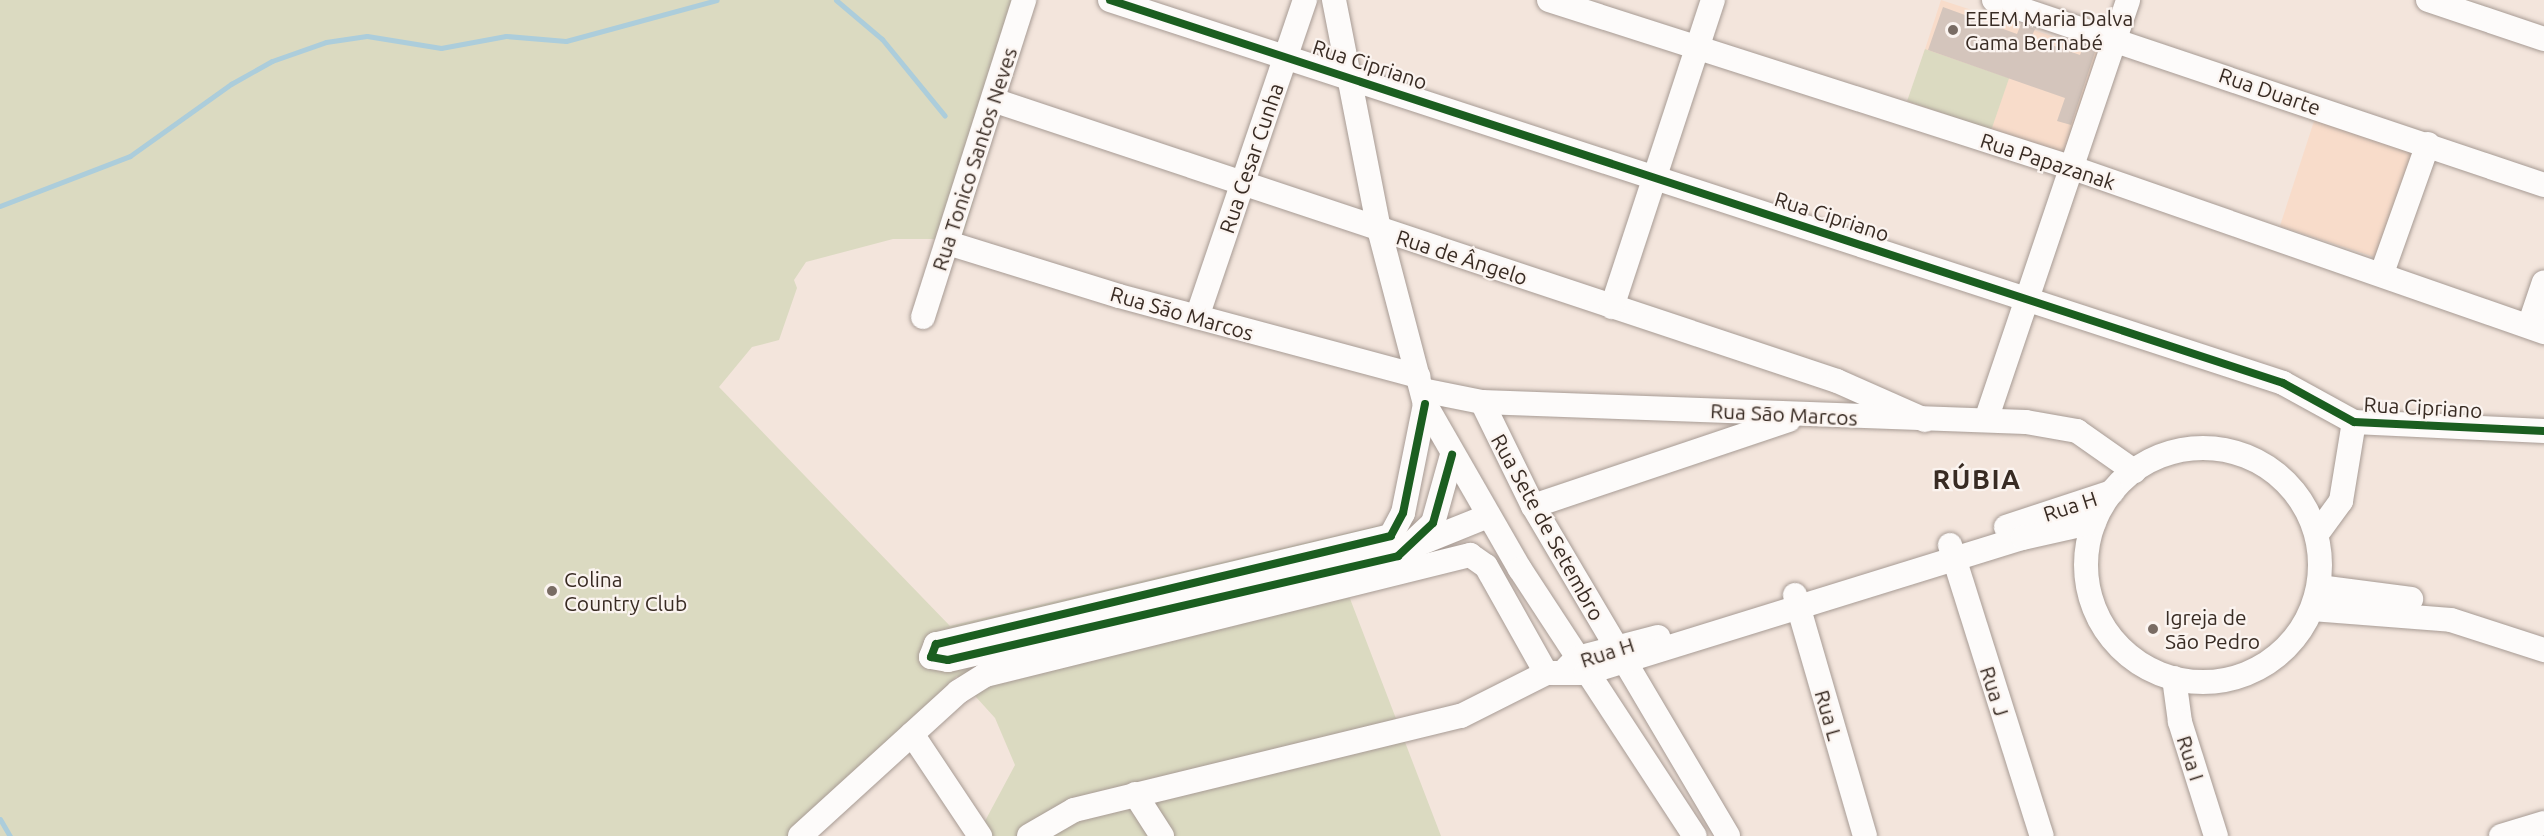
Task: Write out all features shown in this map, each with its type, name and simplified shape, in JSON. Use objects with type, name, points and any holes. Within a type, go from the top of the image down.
[{"type":"street","name":"Rua Tonico Santos Neves","points":[[922,317],[996,101],[1024,0]]},
{"type":"street","name":"Rua Cipriano","points":[[1110,0],[1347,75],[2028,301],[2283,383],[2354,423],[2544,431]]},
{"type":"street","name":"Rua Cesar Cunha","points":[[1197,316],[1305,0]]},
{"type":"street","name":"Rua Sete de Setembro","points":[[1334,0],[1379,229],[1422,390],[1484,517],[1568,669],[1695,836]]},
{"type":"street","name":"Rua Papazanak","points":[[1549,0],[1698,50],[2073,168],[2382,273],[2537,329]]},
{"type":"street","points":[[1612,307],[1653,175],[1698,50],[1713,0]]},
{"type":"street","name":"Rua Duarte","points":[[1994,0],[2116,38],[2544,185]]},
{"type":"street","points":[[1986,420],[2128,0]]},
{"type":"street","points":[[2428,0],[2544,39]]},
{"type":"street","name":"Rua de Ângelo","points":[[996,101],[1242,185],[1837,381],[1926,420]]},
{"type":"street","points":[[2382,273],[2428,144]]},
{"type":"street","name":"Rua São Marcos","points":[[948,243],[1197,316],[1422,390],[1482,402],[1801,416],[1986,420],[2077,431],[2134,471]]},
{"type":"street","points":[[2537,329],[2544,282]]},
{"type":"street","points":[[1412,470],[1444,484],[1484,517],[1388,559],[948,660],[934,660],[930,653],[936,644],[1384,540],[1397,527],[1412,470],[1422,390]]},
{"type":"street","name":"Rua Sete de Setembro","points":[[1482,402],[1533,506],[1728,836]]},
{"type":"street","points":[[1533,506],[1801,416]]},
{"type":"street","points":[[2317,534],[2341,501],[2354,423]]},
{"type":"street","points":[[2190,448],[2222,448],[2253,458],[2281,476],[2302,500],[2317,534],[2315,598],[2295,637],[2271,660],[2243,675],[2211,682],[2174,678],[2128,654],[2099,620],[2087,588],[2086,554],[2094,522],[2112,492],[2134,471],[2158,456],[2190,448]]},
{"type":"street","points":[[1414,546],[1433,523],[1452,454]]},
{"type":"street","name":"Rua H","points":[[1029,836],[1074,810],[1461,716],[1568,669],[1797,602],[1951,552],[2112,492]]},
{"type":"street","name":"Rua H","points":[[1951,552],[2094,522]]},
{"type":"street","name":"Rua J","points":[[1951,552],[2042,836]]},
{"type":"street","points":[[800,836],[912,734],[985,675],[1470,555],[1486,566],[1568,669]]},
{"type":"street","points":[[2315,598],[2460,607],[2544,632]]},
{"type":"street","points":[[2315,598],[2451,620],[2544,650]]},
{"type":"street","name":"Rua L","points":[[1797,602],[1864,836]]},
{"type":"street","name":"Rua I","points":[[2174,678],[2180,722],[2217,836]]},
{"type":"street","points":[[912,734],[980,836]]},
{"type":"street","points":[[1135,794],[1162,836]]},
{"type":"street","points":[[2501,836],[2544,823]]},
{"type":"shaded area","points":[[1941,0],[2098,51],[2065,153],[1908,102]]},
{"type":"shaded area","points":[[2316,115],[2416,147],[2380,259],[2280,226]]},
{"type":"green space","points":[[0,0],[1033,0],[962,239],[893,239],[806,262],[794,280],[797,288],[779,340],[752,347],[719,387],[950,626],[1381,525],[1379,569],[1344,583],[1441,836],[977,836],[1015,765],[995,718],[957,676],[791,836],[0,836]]},
{"type":"green space","points":[[1925,49],[2009,78],[1991,130],[1907,101]]},
{"type":"building","points":[[1943,7],[2017,34],[2021,24],[2035,29],[2031,38],[2080,55],[2084,45],[2096,49],[2071,125],[2057,121],[2065,98],[1928,50]]},
{"type":"waterway","points":[[0,206],[130,156],[231,84],[272,61],[326,42],[367,36],[441,48],[506,36],[566,41],[717,0]]},
{"type":"waterway","points":[[836,0],[882,39],[945,116]]},
{"type":"waterway","points":[[0,819],[10,836]]},
{"type":"cycle path","points":[[1110,0],[2283,383],[2354,422],[2544,431]]},
{"type":"cycle path","points":[[1425,404],[1403,513],[1391,536],[936,644],[931,657],[948,660],[1398,556],[1433,523],[1452,455]]},
{"type":"place","name":"EEEM Maria Dalva Gama Bernabé","points":[[1953,30]]},
{"type":"place","name":"Colina Country Club","points":[[552,591]]},
{"type":"place","name":"Igreja de São Pedro","points":[[2153,629]]},
{"type":"district","name":"RÚBIA","points":[[1977,480]]}]
